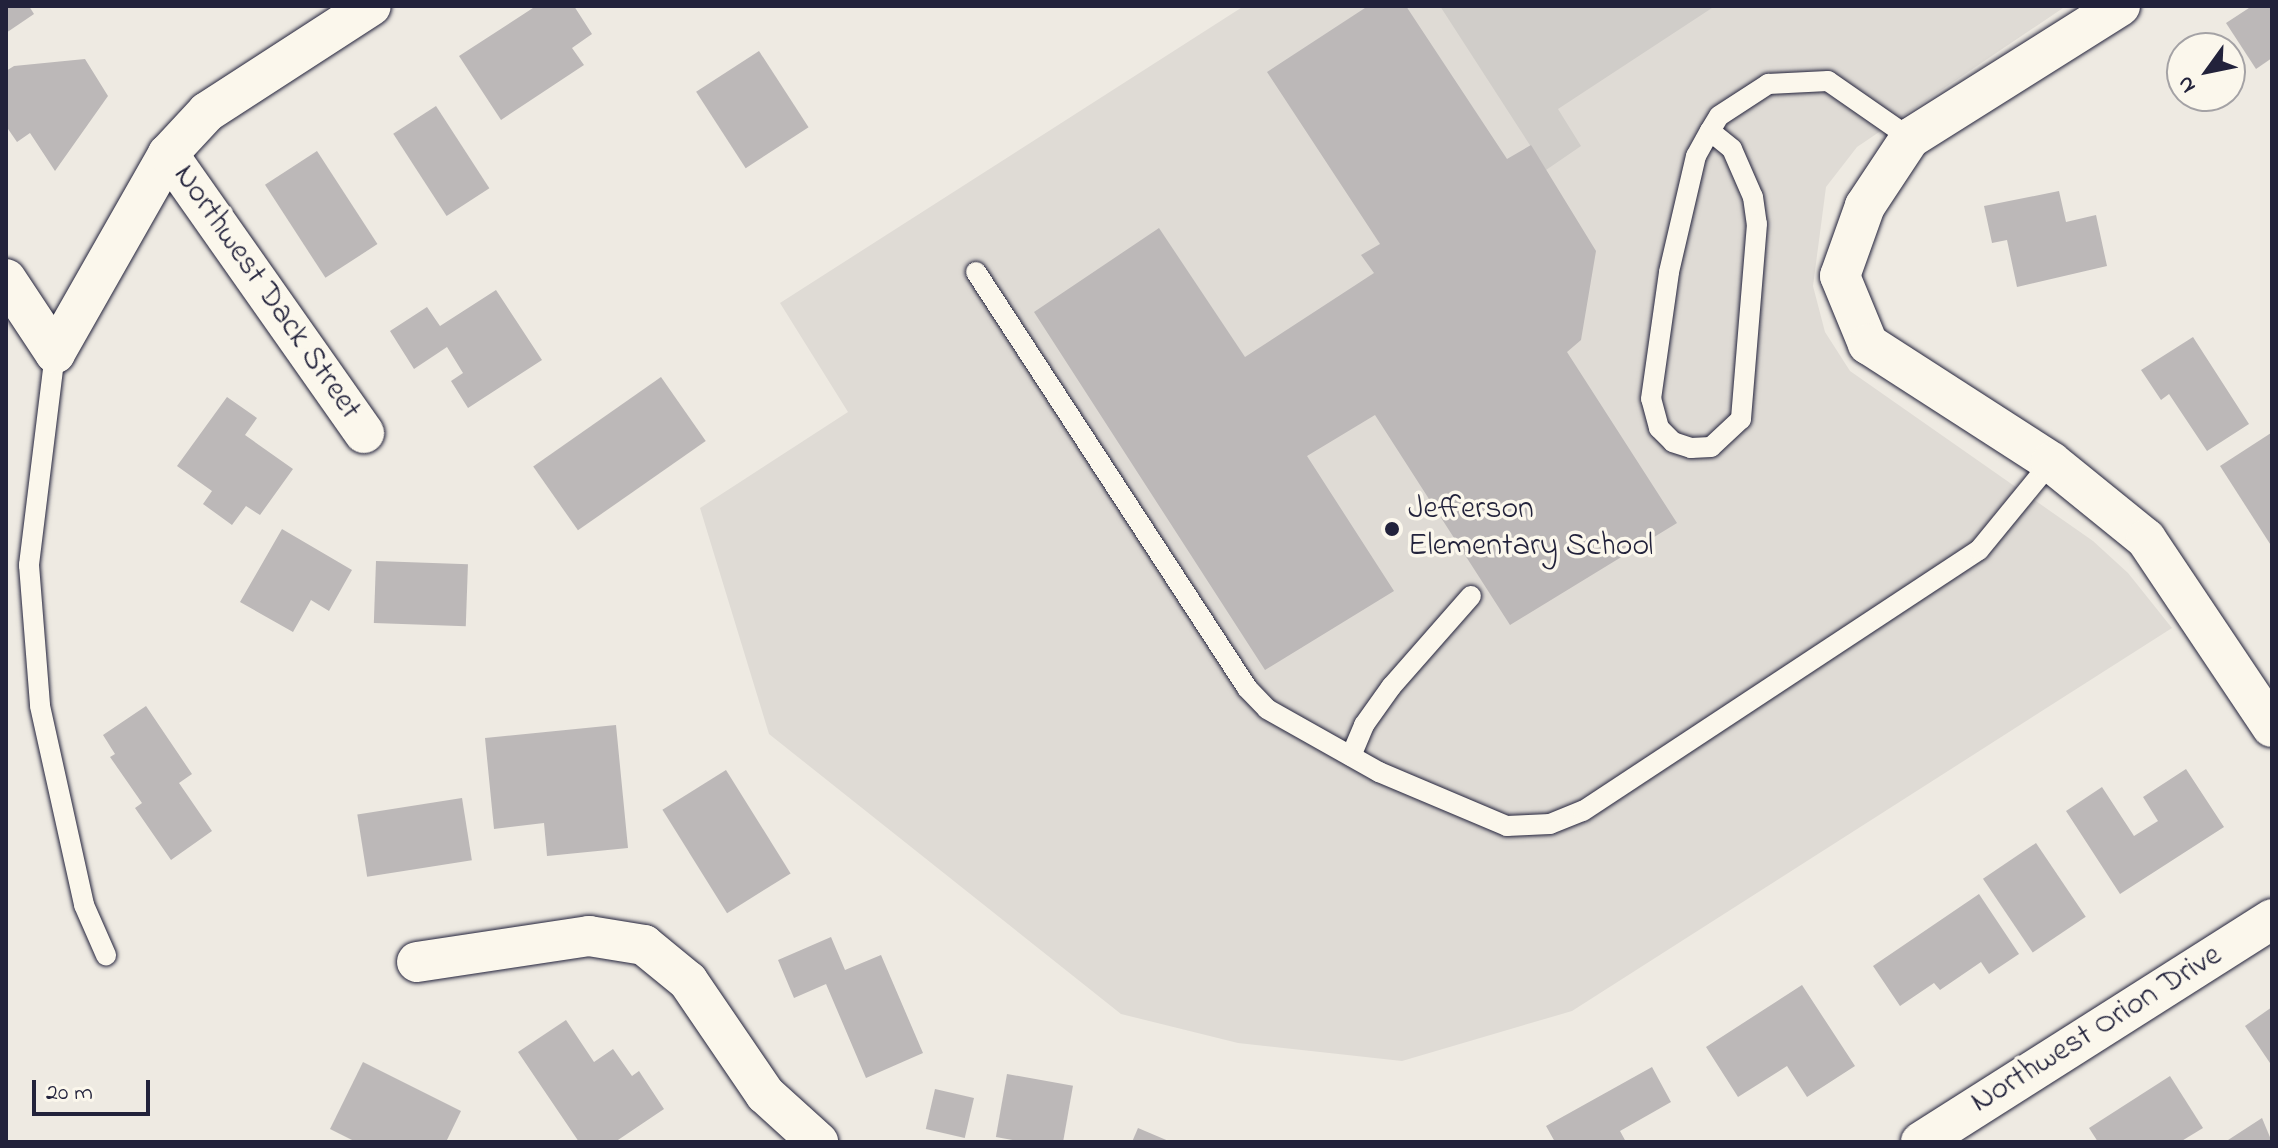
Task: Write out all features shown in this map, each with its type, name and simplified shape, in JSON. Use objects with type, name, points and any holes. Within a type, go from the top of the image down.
[{"type":"street","points":[[6,279],[55,353],[168,154],[207,112],[371,6]]},
{"type":"street","points":[[2120,6],[1910,138],[1865,206],[1840,276],[1868,344],[2051,462],[2146,539],[2272,727]]},
{"type":"street","name":"Northwest Dack Street","points":[[168,154],[364,433]]},
{"type":"street","name":"Northwest Orion Drive","points":[[1921,1142],[2272,919]]},
{"type":"street","points":[[417,962],[589,936],[644,945],[688,981],[765,1094],[818,1142]]},
{"type":"lane","points":[[1710,131],[1732,149],[1753,197],[1757,224],[1741,419],[1711,447],[1691,448],[1673,442],[1659,428],[1651,399],[1669,272],[1696,156],[1710,131],[1719,116],[1768,84],[1828,81],[1910,138]]},
{"type":"lane","points":[[976,272],[1247,688],[1267,709],[1351,756],[1455,807],[1507,826],[1550,824],[1583,811],[1979,550],[2051,462]]},
{"type":"lane","points":[[55,353],[29,565],[38,691],[59,809],[84,905],[106,955]]},
{"type":"lane","points":[[1351,756],[1364,725],[1391,687],[1471,596]]},
{"type":"shaded area","name":"Jefferson Elementary School","points":[[1244,6],[2066,6],[1857,147],[1826,187],[1813,286],[1825,332],[1850,371],[2093,541],[2128,573],[2172,628],[1572,1011],[1402,1061],[1238,1043],[1121,1014],[769,734],[700,508],[848,412],[780,303]]},
{"type":"shaded area","points":[[1440,6],[1715,6],[1558,109],[1581,146],[1546,170]]},
{"type":"building","points":[[6,6],[29,6],[34,14],[6,33]]},
{"type":"building","points":[[536,6],[574,6],[592,34],[572,48],[584,65],[501,120],[459,56]]},
{"type":"building","points":[[1368,6],[1406,6],[1507,159],[1531,145],[1596,251],[1581,340],[1567,352],[1677,523],[1510,625],[1375,415],[1307,456],[1394,591],[1265,670],[1034,312],[1159,228],[1245,357],[1374,273],[1361,255],[1380,244],[1267,72]]},
{"type":"building","points":[[2252,6],[2272,6],[2272,58],[2256,69],[2246,54],[2246,32],[2232,32],[2226,23]]},
{"type":"building","points":[[759,51],[809,127],[746,168],[696,92]]},
{"type":"building","points":[[85,59],[108,96],[55,171],[30,133],[17,142],[6,126],[6,71],[14,66]]},
{"type":"building","points":[[436,106],[489,188],[447,216],[393,134]]},
{"type":"building","points":[[317,151],[377,244],[325,278],[265,185]]},
{"type":"building","points":[[2059,191],[2066,222],[2096,215],[2107,266],[2017,287],[2007,240],[1992,243],[1984,206]]},
{"type":"building","points":[[496,290],[542,360],[468,408],[451,381],[463,373],[447,347],[414,369],[390,331],[427,307],[440,326]]},
{"type":"building","points":[[2193,337],[2249,424],[2207,451],[2169,394],[2161,400],[2141,370]]},
{"type":"building","points":[[661,377],[706,441],[578,530],[533,466]]},
{"type":"building","points":[[227,397],[257,418],[245,435],[293,469],[260,515],[246,506],[232,525],[203,504],[212,491],[177,466]]},
{"type":"building","points":[[2272,435],[2272,547],[2220,466]]},
{"type":"building","points":[[282,529],[352,570],[329,611],[311,600],[293,632],[240,602]]},
{"type":"building","points":[[376,561],[468,564],[466,626],[374,623]]},
{"type":"building","points":[[146,706],[192,774],[179,783],[212,831],[171,860],[135,808],[142,803],[110,757],[115,754],[103,735]]},
{"type":"building","points":[[616,725],[628,848],[547,856],[544,823],[494,829],[485,738]]},
{"type":"building","points":[[2186,769],[2224,827],[2120,894],[2066,811],[2102,787],[2134,836],[2158,821],[2143,797]]},
{"type":"building","points":[[726,770],[791,873],[727,913],[662,810]]},
{"type":"building","points":[[462,798],[472,860],[367,877],[357,815]]},
{"type":"building","points":[[2036,843],[2086,917],[2033,953],[1983,879]]},
{"type":"building","points":[[1979,894],[2019,954],[1989,974],[1981,962],[1940,990],[1934,983],[1900,1006],[1873,966]]},
{"type":"building","points":[[831,937],[845,970],[881,955],[923,1053],[866,1078],[826,984],[794,998],[778,960]]},
{"type":"building","points":[[1802,985],[1855,1066],[1807,1097],[1787,1066],[1738,1097],[1706,1047]]},
{"type":"building","points":[[2272,1007],[2272,1066],[2245,1026]]},
{"type":"building","points":[[566,1020],[594,1062],[613,1049],[632,1076],[639,1071],[664,1109],[615,1142],[579,1142],[518,1052]]},
{"type":"building","points":[[363,1062],[461,1111],[446,1142],[356,1142],[330,1129]]},
{"type":"building","points":[[1652,1067],[1671,1102],[1620,1131],[1626,1142],[1555,1142],[1546,1126]]},
{"type":"building","points":[[1007,1074],[1073,1086],[1063,1142],[1024,1142],[996,1137]]},
{"type":"building","points":[[2170,1076],[2203,1128],[2180,1142],[2098,1142],[2089,1128]]},
{"type":"building","points":[[935,1089],[974,1098],[965,1138],[926,1129]]},
{"type":"building","points":[[2262,1118],[2272,1142],[2225,1142]]},
{"type":"building","points":[[1138,1128],[1171,1142],[1132,1142]]},
{"type":"place","name":"Jefferson Elementary School","points":[[1392,529]]}]
